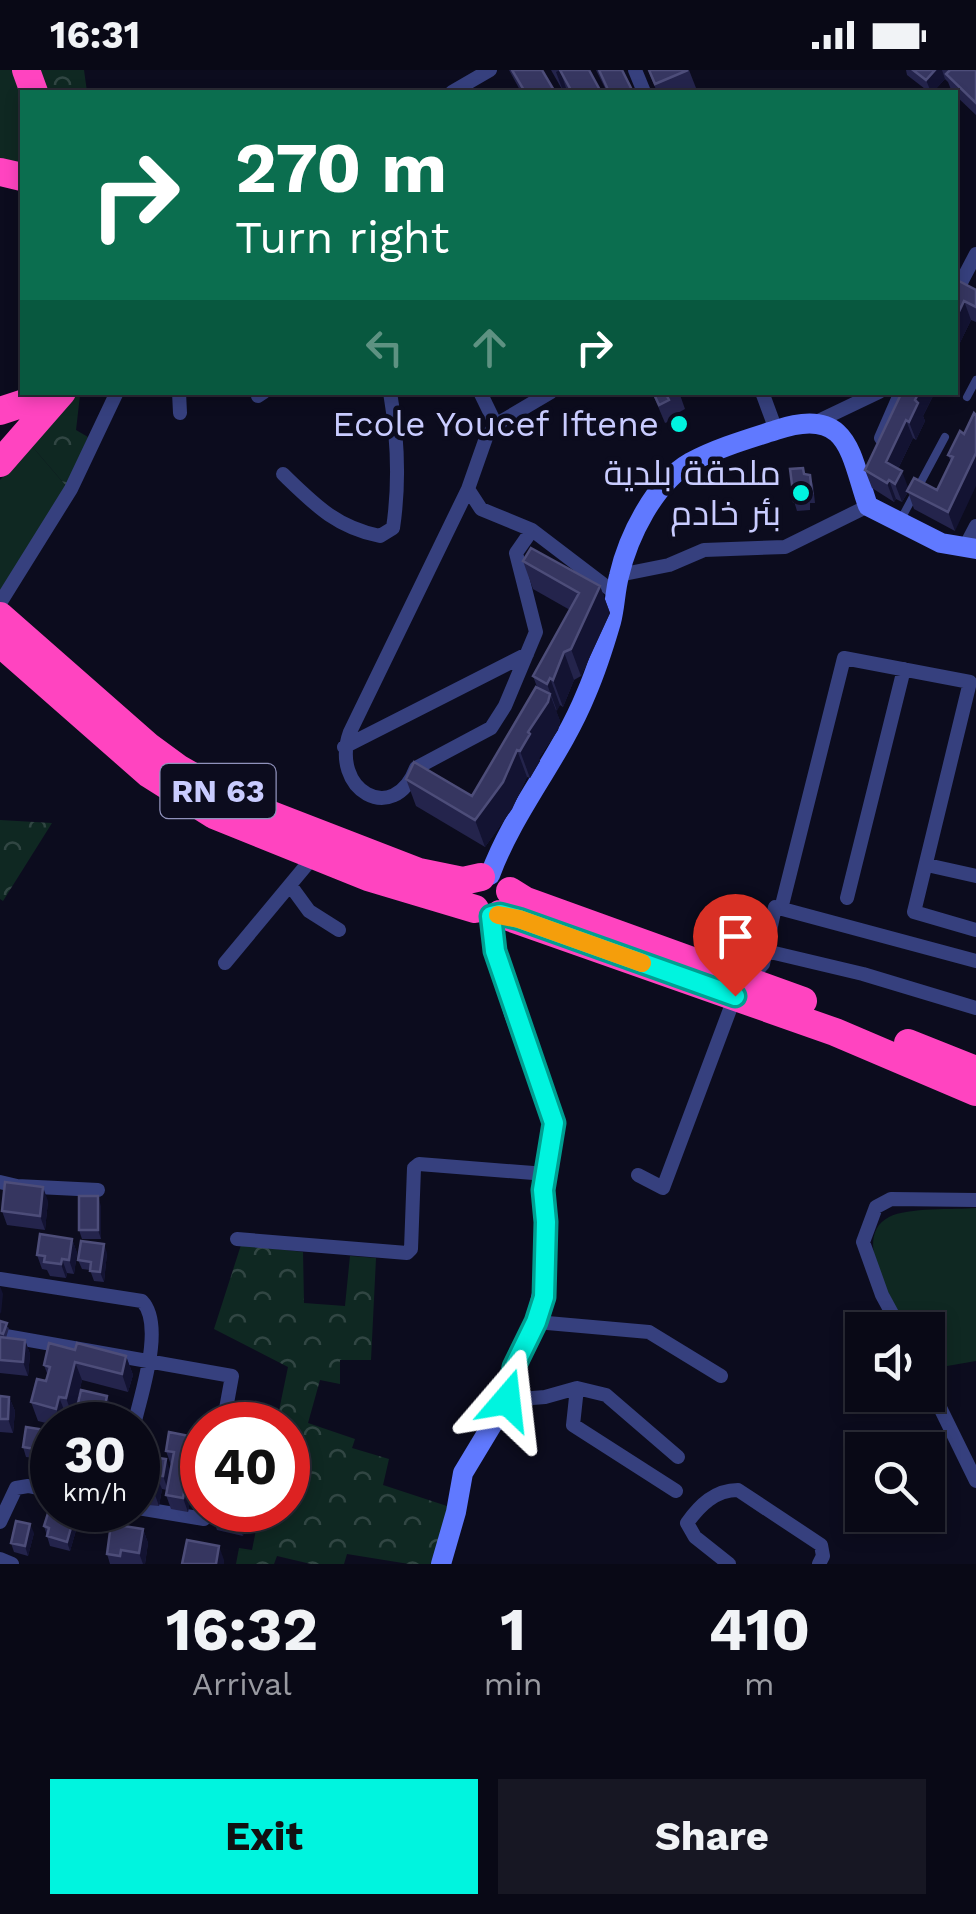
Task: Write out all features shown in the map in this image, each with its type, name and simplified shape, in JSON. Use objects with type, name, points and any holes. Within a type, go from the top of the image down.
[{"type":"highway","points":[[0,411],[51,395]]},
{"type":"highway","points":[[0,463],[57,395]]},
{"type":"highway","name":"RN 63","points":[[0,616],[148,746],[236,801],[419,872],[463,881],[491,897],[976,1070]]},
{"type":"highway","name":"RN 63","points":[[0,642],[150,774],[229,822],[368,876],[491,897]]},
{"type":"highway","name":"RN 63","points":[[742,988],[976,1092]]},
{"type":"street","points":[[455,90],[490,70]]},
{"type":"street","points":[[976,254],[958,289],[976,292]]},
{"type":"street","points":[[0,604],[70,490],[116,395]]},
{"type":"street","points":[[178,395],[180,413]]},
{"type":"street","points":[[284,474],[318,507],[352,530],[380,536],[393,528],[400,483],[390,395]]},
{"type":"street","points":[[482,395],[496,424]]},
{"type":"street","points":[[532,530],[516,553],[536,632],[505,706],[491,728],[416,768],[411,781],[383,800],[370,798],[348,776],[344,747],[468,489],[482,444],[496,424],[547,395]]},
{"type":"street","points":[[763,395],[776,430]]},
{"type":"street","points":[[810,424],[873,395]]},
{"type":"street","points":[[860,484],[901,395]]},
{"type":"street","points":[[441,1564],[463,1473],[507,1400],[514,1367],[536,1322],[546,1275],[543,1190],[554,1123],[495,951],[491,897],[502,842],[528,794],[560,749],[586,693],[612,619],[618,585],[650,506],[669,480],[688,464],[794,424],[810,424],[831,428],[846,441],[868,506],[940,543],[970,548],[976,526]]},
{"type":"street","points":[[468,489],[481,510],[532,530],[618,585]]},
{"type":"street","points":[[618,585],[704,550],[786,546],[868,506]]},
{"type":"street","points":[[344,747],[527,654]]},
{"type":"street","points":[[781,909],[844,658],[970,682],[914,912],[976,930]]},
{"type":"street","points":[[847,898],[904,670]]},
{"type":"street","points":[[225,962],[314,856]]},
{"type":"street","points":[[928,865],[976,876]]},
{"type":"street","points":[[290,884],[309,911],[340,930]]},
{"type":"street","points":[[638,1176],[663,1188],[742,988],[763,964],[776,907],[976,961]]},
{"type":"street","points":[[766,952],[863,974],[976,1008]]},
{"type":"street","points":[[236,1239],[407,1254],[411,1249],[414,1168],[419,1164],[546,1174]]},
{"type":"street","points":[[0,1182],[98,1190]]},
{"type":"street","points":[[891,1312],[864,1242],[876,1207],[891,1199],[976,1200]]},
{"type":"street","points":[[0,1279],[142,1301],[154,1320],[139,1402]]},
{"type":"street","points":[[536,1322],[648,1332],[721,1376]]},
{"type":"street","points":[[0,1336],[232,1376],[227,1402]]},
{"type":"street","points":[[507,1400],[545,1397],[577,1388],[606,1395],[678,1456]]},
{"type":"street","points":[[577,1388],[573,1424],[676,1491]]},
{"type":"street","points":[[942,1412],[976,1481]]},
{"type":"street","points":[[0,1522],[16,1488],[30,1486]]},
{"type":"street","points":[[729,1564],[695,1537],[688,1523],[700,1506],[726,1490],[738,1490],[820,1545],[823,1556],[819,1564]]},
{"type":"street","points":[[0,1559],[12,1564]]},
{"type":"lane","points":[[967,397],[976,380]]},
{"type":"lane","points":[[899,522],[945,437]]},
{"type":"green space","points":[[0,70],[18,70],[22,90],[20,173],[0,168]]},
{"type":"green space","points":[[36,70],[84,70],[87,90],[42,90]]},
{"type":"green space","points":[[73,395],[80,395],[76,430],[88,437],[67,487],[31,445]]},
{"type":"green space","points":[[31,445],[67,487],[0,593],[0,480]]},
{"type":"green space","points":[[0,820],[52,823],[3,901],[0,899]]},
{"type":"green space","points":[[976,1208],[976,1361],[945,1366],[945,1312],[898,1312],[878,1271],[873,1239],[878,1226],[889,1217],[919,1210]]},
{"type":"green space","points":[[241,1245],[303,1252],[304,1303],[345,1306],[350,1256],[376,1258],[371,1360],[340,1360],[340,1384],[320,1380],[310,1416],[310,1402],[281,1402],[288,1367],[214,1329]]},
{"type":"green space","points":[[310,1424],[355,1439],[352,1448],[389,1459],[383,1485],[450,1507],[435,1564],[347,1554],[344,1564],[311,1564],[277,1556],[274,1564],[236,1564],[239,1548],[252,1550],[256,1532],[310,1532]]},
{"type":"building","points":[[512,70],[542,70],[554,90],[524,90]]},
{"type":"building","points":[[560,70],[589,70],[600,90],[571,90]]},
{"type":"building","points":[[599,70],[622,70],[632,90],[608,90]]},
{"type":"building","points":[[649,70],[688,70],[655,84]]},
{"type":"building","points":[[913,70],[935,70],[926,80]]},
{"type":"building","points":[[950,70],[976,70],[976,103],[946,74]]},
{"type":"building","points":[[958,281],[976,290],[976,307],[964,301],[958,314]]},
{"type":"building","points":[[654,395],[669,395],[669,400],[659,405]]},
{"type":"building","points":[[901,395],[918,395],[918,403],[886,462],[902,471],[895,484],[865,470]]},
{"type":"building","points":[[974,413],[976,453],[948,512],[907,491],[914,478],[937,490],[953,457],[948,455]]},
{"type":"building","points":[[803,468],[804,474],[810,475],[812,493],[807,493],[807,501],[794,501],[790,469]]},
{"type":"building","points":[[531,548],[600,586],[571,649],[564,652],[553,680],[550,678],[547,684],[533,676],[579,593],[523,561]]},
{"type":"building","points":[[536,687],[550,694],[548,702],[520,751],[517,750],[503,782],[475,820],[406,779],[414,762],[472,796]]},
{"type":"building","points":[[5,1182],[43,1187],[40,1216],[2,1211]]},
{"type":"building","points":[[79,1196],[98,1196],[98,1230],[79,1230]]},
{"type":"building","points":[[40,1234],[72,1239],[69,1260],[62,1259],[61,1264],[44,1262],[45,1256],[37,1255]]},
{"type":"building","points":[[81,1241],[104,1244],[100,1272],[90,1271],[91,1262],[78,1260]]},
{"type":"building","points":[[0,1337],[25,1340],[23,1362],[0,1360]]},
{"type":"building","points":[[49,1343],[75,1350],[77,1343],[126,1356],[122,1374],[75,1362],[66,1398],[59,1397],[58,1402],[31,1402],[37,1379],[46,1381],[50,1367],[44,1365]]},
{"type":"building","points":[[81,1390],[107,1396],[106,1402],[78,1402]]},
{"type":"building","points":[[0,1396],[9,1397],[8,1419],[0,1419]]},
{"type":"building","points":[[26,1427],[30,1428],[30,1448],[23,1447]]},
{"type":"building","points":[[169,1432],[180,1434],[180,1497],[166,1495],[174,1452],[166,1451]]},
{"type":"building","points":[[160,1458],[166,1459],[160,1476]]},
{"type":"building","points":[[16,1521],[30,1524],[25,1546],[11,1543]]},
{"type":"building","points":[[48,1532],[70,1532],[67,1542],[47,1536]]},
{"type":"building","points":[[110,1532],[142,1532],[139,1553],[121,1550],[120,1556],[107,1554]]},
{"type":"building","points":[[187,1540],[219,1546],[216,1564],[182,1564]]},
{"type":"slow traffic","points":[[498,915],[642,963]]},
{"type":"place","name":"Ecole Youcef Iftene","points":[[679,424]]},
{"type":"place","name":"ملحقة بلدية بئر خادم","points":[[801,493]]},
{"type":"route","points":[[507,1400],[514,1367],[544,1297],[543,1190],[554,1123],[495,951],[491,916],[519,919],[735,996]]}]
